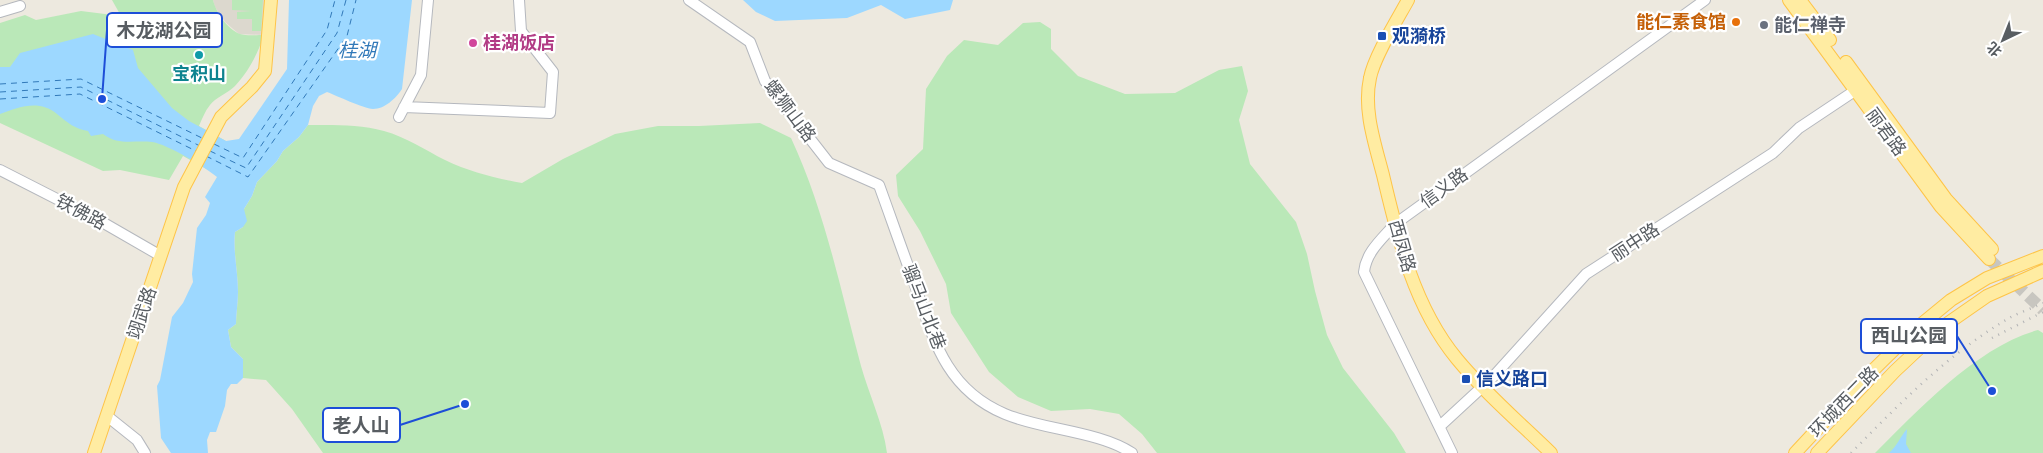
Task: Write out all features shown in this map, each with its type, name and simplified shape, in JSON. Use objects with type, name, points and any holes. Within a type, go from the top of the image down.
[{"type":"main road","name":"翊武路","points":[[94,453],[184,187],[221,117],[252,87],[269,74],[271,0]]},
{"type":"main road","name":"西凤路","points":[[1408,0],[1376,62],[1370,77],[1367,95],[1374,138],[1395,224],[1412,280],[1428,314],[1456,358],[1482,387],[1550,453]]},
{"type":"main road","name":"丽君路","points":[[1789,0],[1941,207],[1992,256],[1946,199],[1800,0]]},
{"type":"main road","name":"环城西二路","points":[[1795,453],[1862,381],[1912,332],[1951,300],[1987,278],[2043,256]]},
{"type":"main road","name":"环城西二路","points":[[1817,453],[1895,371],[1941,328],[1987,296],[2043,271]]},
{"type":"street","points":[[428,0],[421,75],[401,112],[550,112],[553,72],[521,31],[519,0]]},
{"type":"street","name":"螺狮山路","points":[[689,0],[750,42],[765,81],[829,163]]},
{"type":"street","name":"信义路","points":[[1452,453],[1364,272],[1365,261],[1395,224],[1705,0]]},
{"type":"street","points":[[0,12],[20,6]]},
{"type":"street","name":"丽中路","points":[[1440,426],[1482,387],[1586,274],[1773,153],[1799,128],[1856,90]]},
{"type":"street","name":"骝马山北巷","points":[[829,163],[879,185],[931,335],[952,374],[978,401],[1006,415],[1115,443],[1132,453]]},
{"type":"street","name":"铁佛路","points":[[0,170],[102,222],[161,256]]},
{"type":"street","points":[[107,416],[137,440],[145,453]]},
{"type":"shaded area","points":[[213,0],[265,0],[264,35],[239,34],[225,22],[215,7]]},
{"type":"green space","points":[[112,0],[213,0],[223,20],[235,32],[245,35],[264,35],[244,75],[232,89],[212,102],[199,126],[226,141],[210,171],[183,156],[169,180],[120,170],[103,171],[0,123],[0,23],[25,15],[36,20],[81,11],[121,16]]},
{"type":"green space","points":[[232,0],[263,0],[261,31],[252,31],[252,19],[237,19],[237,12],[252,11],[232,10]]},
{"type":"green space","points":[[1040,22],[1051,29],[1051,49],[1078,76],[1125,94],[1175,93],[1219,70],[1242,66],[1248,91],[1239,120],[1250,164],[1296,222],[1307,254],[1327,335],[1343,368],[1394,433],[1406,453],[1157,453],[1142,434],[1119,414],[1090,409],[1051,411],[1018,397],[989,372],[951,313],[946,284],[920,231],[898,196],[896,175],[923,149],[926,89],[947,56],[964,40],[998,45],[1023,23]]},
{"type":"green space","points":[[760,123],[791,138],[803,166],[823,222],[861,366],[879,420],[887,453],[323,453],[292,409],[266,380],[243,378],[243,359],[231,347],[228,330],[236,324],[238,292],[235,232],[243,227],[244,209],[252,196],[257,182],[308,125],[356,126],[384,131],[408,140],[464,168],[492,177],[522,183],[563,159],[615,134],[658,126]]},
{"type":"green space","points":[[2038,330],[2043,333],[2043,453],[1875,453],[1930,399],[1971,365],[1993,350],[2016,338]]},
{"type":"water","name":"桂湖","points":[[289,0],[412,0],[402,89],[390,102],[377,109],[357,104],[327,92],[319,96],[313,106],[308,125],[257,182],[252,196],[244,209],[247,221],[243,227],[235,232],[238,292],[236,324],[228,330],[231,347],[243,359],[243,378],[237,384],[231,384],[227,390],[225,406],[216,432],[210,432],[207,440],[208,453],[171,453],[161,438],[157,386],[160,380],[172,317],[183,303],[193,282],[192,274],[197,228],[206,215],[210,203],[205,197],[217,177],[186,156],[159,144],[115,140],[103,134],[91,136],[88,131],[68,123],[50,109],[29,106],[0,114],[0,67],[10,67],[20,53],[93,34],[133,50],[138,68],[172,108],[189,121],[226,141],[239,139],[287,69]]},
{"type":"water","points":[[743,0],[953,0],[950,10],[905,19],[881,5],[847,18],[775,21],[756,12]]},
{"type":"water","points":[[1907,429],[1906,444],[1911,453],[1889,453],[1894,447]]},
{"type":"ferry route","points":[[214,144],[243,158],[327,30],[335,0]]},
{"type":"ferry route","points":[[210,151],[246,168],[337,33],[346,0]]},
{"type":"ferry route","points":[[206,156],[248,177],[347,36],[356,0]]},
{"type":"ferry route","points":[[0,84],[81,79],[204,139]]},
{"type":"ferry route","points":[[0,92],[81,87],[200,146]]},
{"type":"ferry route","points":[[0,99],[80,94],[196,151]]},
{"type":"tunnel","points":[[1989,259],[2043,310]]},
{"type":"railway","points":[[1851,453],[1907,397],[1946,362],[2011,317],[2043,303]]},
{"type":"railway","points":[[1992,338],[2043,312]]},
{"type":"place","name":"能仁素食馆","points":[[1736,22]]},
{"type":"place","name":"能仁禅寺","points":[[1764,25]]},
{"type":"place","name":"观漪桥","points":[[1382,36]]},
{"type":"place","name":"桂湖饭店","points":[[473,43]]},
{"type":"place","name":"宝积山","points":[[199,55]]},
{"type":"place","name":"木龙湖公园","points":[[102,99]]},
{"type":"place","name":"信义路口","points":[[1466,379]]},
{"type":"place","name":"西山公园","points":[[1992,391]]},
{"type":"place","name":"老人山","points":[[465,404]]}]
